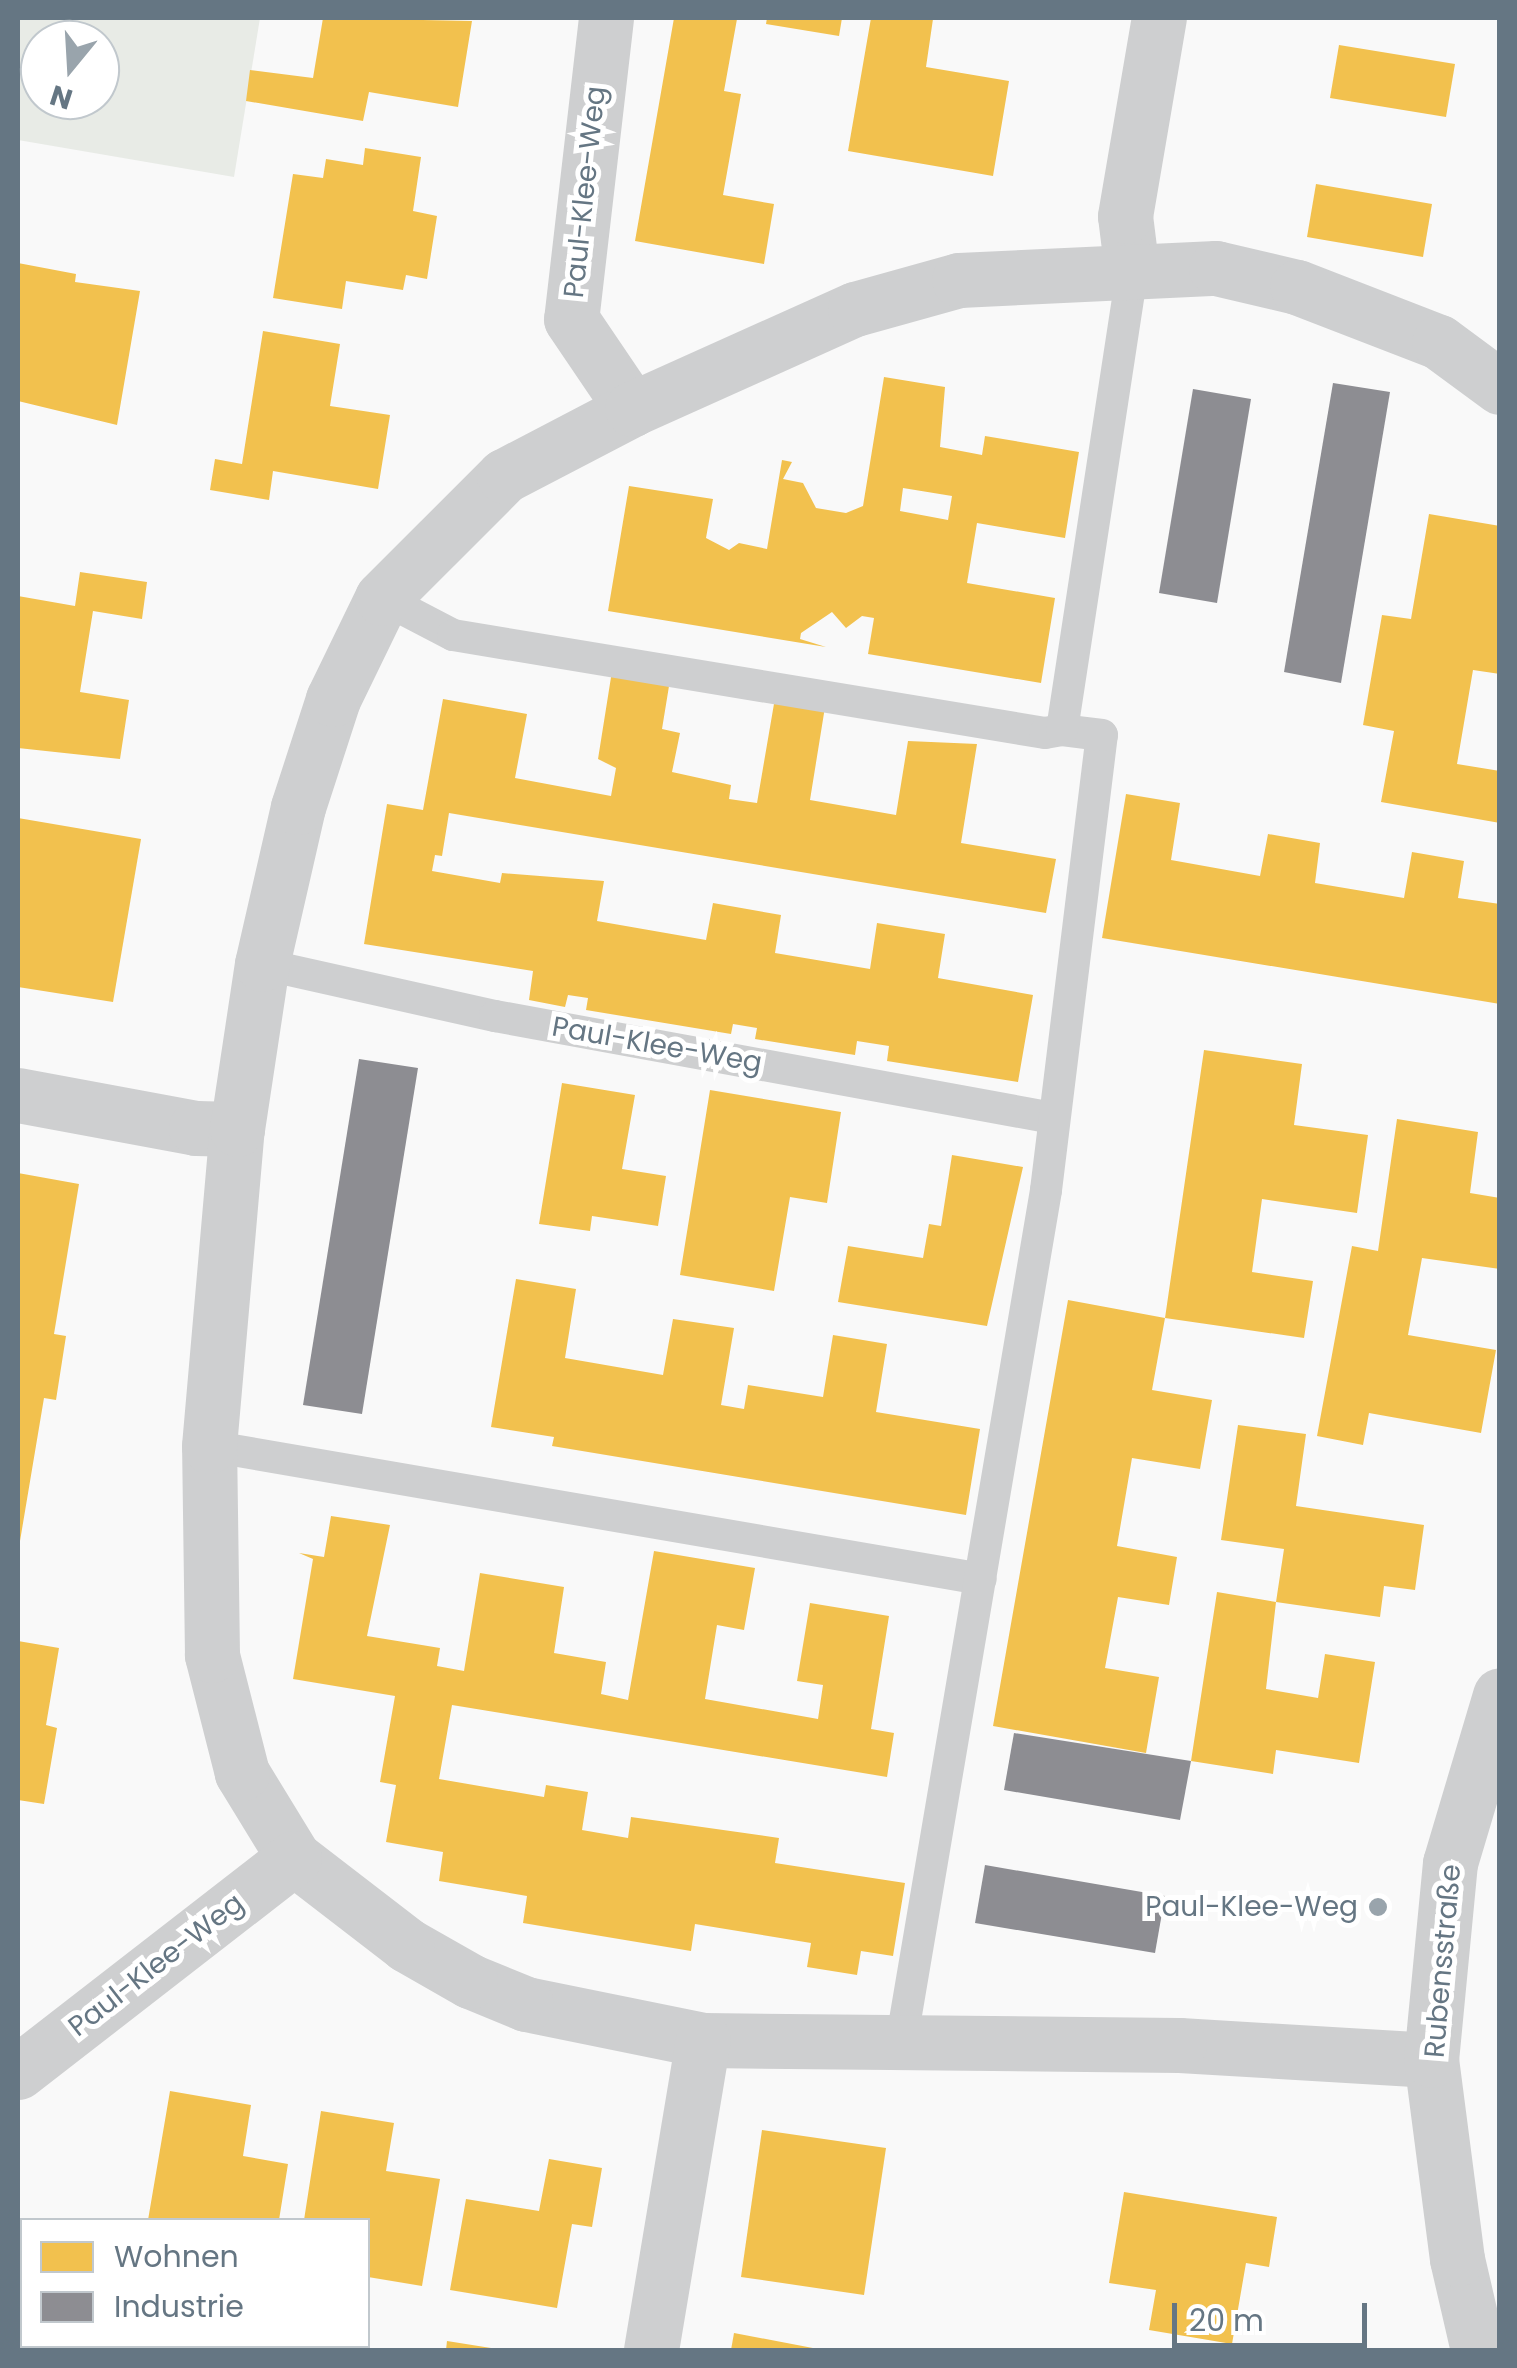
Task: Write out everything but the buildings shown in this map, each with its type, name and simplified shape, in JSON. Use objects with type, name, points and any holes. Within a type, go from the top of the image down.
[{"type":"street","name":"Paul-Klee-Weg","points":[[606,18],[571,318],[632,409]]},
{"type":"street","points":[[1132,272],[1125,216],[1159,18]]},
{"type":"street","points":[[1432,2060],[1179,2046],[703,2040],[526,2004],[470,1982],[407,1945],[294,1858],[242,1773],[212,1654],[210,1446],[237,1129],[262,964],[298,807],[327,717],[382,598],[504,476],[632,409],[855,310],[958,280],[1216,268],[1297,286],[1440,342],[1500,387]]},
{"type":"street","points":[[18,1096],[196,1128],[237,1129]]},
{"type":"street","name":"Rubensstraße","points":[[1478,2350],[1457,2259],[1432,2060],[1450,1863],[1500,1695]]},
{"type":"street","name":"Paul-Klee-Weg","points":[[18,2072],[294,1858]]},
{"type":"street","points":[[652,2350],[703,2040]]},
{"type":"lane","points":[[1062,730],[1132,272]]},
{"type":"lane","points":[[382,598],[453,635],[1045,733],[1062,730],[1102,735],[1053,1118],[981,1578],[900,2044]]},
{"type":"lane","name":"Paul-Klee-Weg","points":[[262,964],[495,1016],[1053,1118]]},
{"type":"lane","points":[[210,1446],[981,1578]]},
{"type":"shaded area","points":[[18,18],[260,18],[234,177],[18,140]]},
{"type":"place","name":"Paul-Klee-Weg","points":[[1378,1907]]}]
